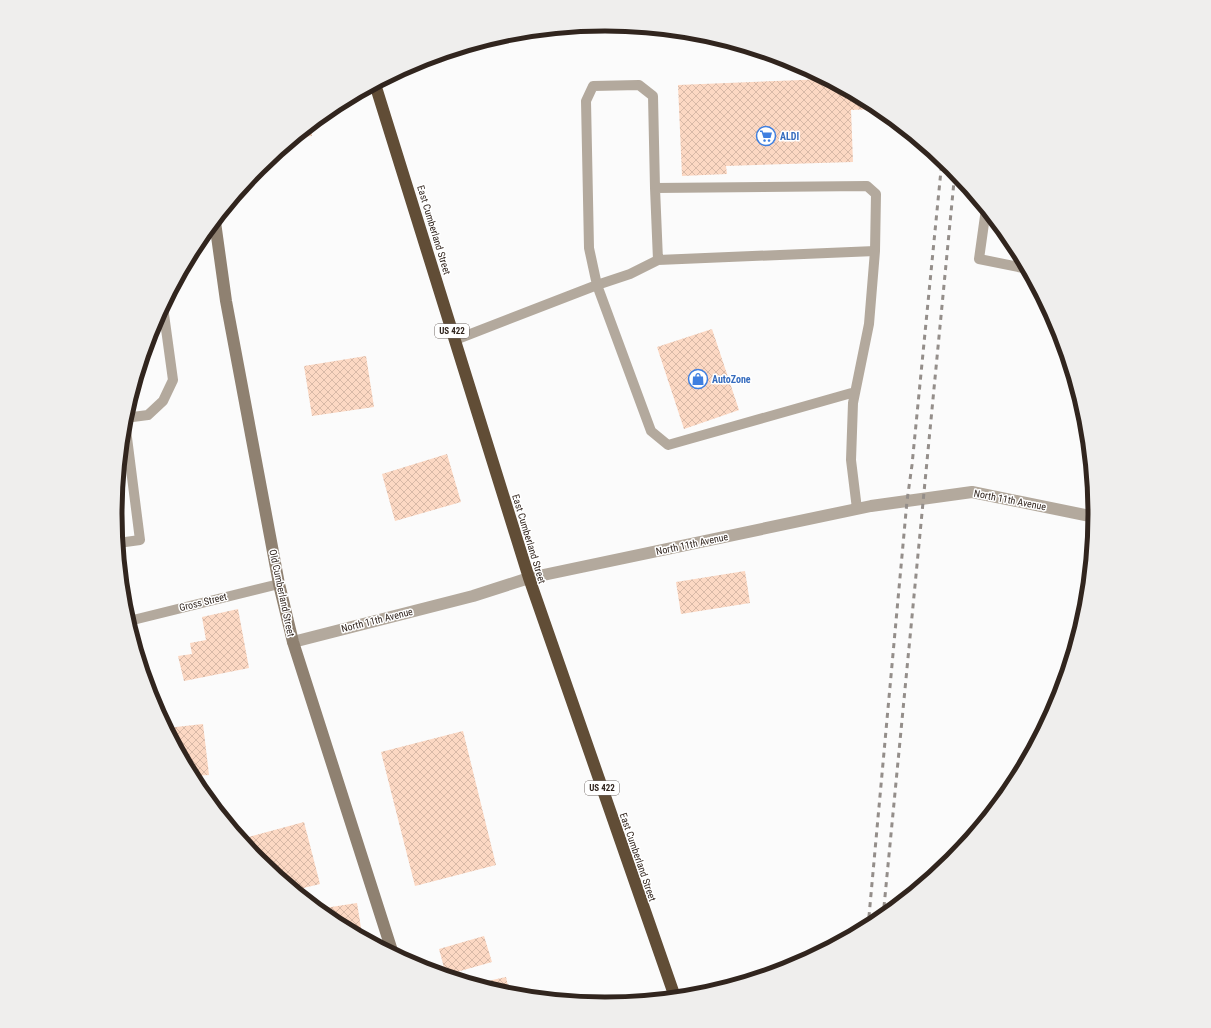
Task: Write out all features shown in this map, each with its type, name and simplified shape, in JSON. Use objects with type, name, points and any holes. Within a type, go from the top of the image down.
[{"type":"highway","name":"East Cumberland Street","points":[[377,89],[528,578],[672,992]]},
{"type":"street","name":"Old Cumberland Street","points":[[216,229],[226,301],[279,584],[293,642],[390,946]]},
{"type":"street","name":"North 11th Avenue","points":[[293,642],[473,596],[528,578],[871,506],[972,492],[1088,516]]},
{"type":"lane","points":[[658,260],[653,96],[639,85],[593,86],[586,101],[589,248],[597,285],[651,431],[668,445],[855,392]]},
{"type":"lane","points":[[655,188],[867,186],[876,194],[875,251],[869,324],[853,403],[851,460],[857,509]]},
{"type":"lane","points":[[985,215],[979,259],[1021,268]]},
{"type":"lane","points":[[455,340],[597,285],[630,274],[658,260],[875,251]]},
{"type":"lane","points":[[133,417],[148,415],[164,401],[173,380],[164,317]]},
{"type":"lane","points":[[124,542],[140,540],[128,448]]},
{"type":"lane","name":"Gross Street","points":[[135,620],[279,584]]},
{"type":"building","name":"ALDI","points":[[816,79],[870,109],[851,110],[853,162],[726,166],[727,174],[682,176],[678,85]]},
{"type":"building","points":[[312,131],[312,136],[304,137]]},
{"type":"building","name":"AutoZone","points":[[712,329],[739,410],[684,429],[657,347]]},
{"type":"building","points":[[366,356],[374,407],[312,416],[304,366]]},
{"type":"building","points":[[447,454],[461,502],[395,521],[382,474]]},
{"type":"building","points":[[745,571],[750,603],[681,614],[676,582]]},
{"type":"building","points":[[238,609],[249,668],[184,681],[178,656],[192,654],[190,643],[206,640],[202,617]]},
{"type":"building","points":[[203,724],[209,775],[200,776],[172,727]]},
{"type":"building","points":[[463,731],[496,865],[415,886],[381,752]]},
{"type":"building","points":[[304,822],[320,884],[301,889],[264,856],[247,837]]},
{"type":"building","points":[[357,903],[361,928],[358,928],[326,908]]},
{"type":"building","points":[[484,936],[492,962],[455,973],[444,969],[439,949]]},
{"type":"building","points":[[506,977],[508,987],[484,982]]},
{"type":"railway","points":[[869,919],[907,501],[912,465],[941,167]]},
{"type":"railway","points":[[884,909],[954,180]]},
{"type":"place","name":"ALDI","points":[[766,136]]},
{"type":"place","name":"AutoZone","points":[[698,379]]}]
